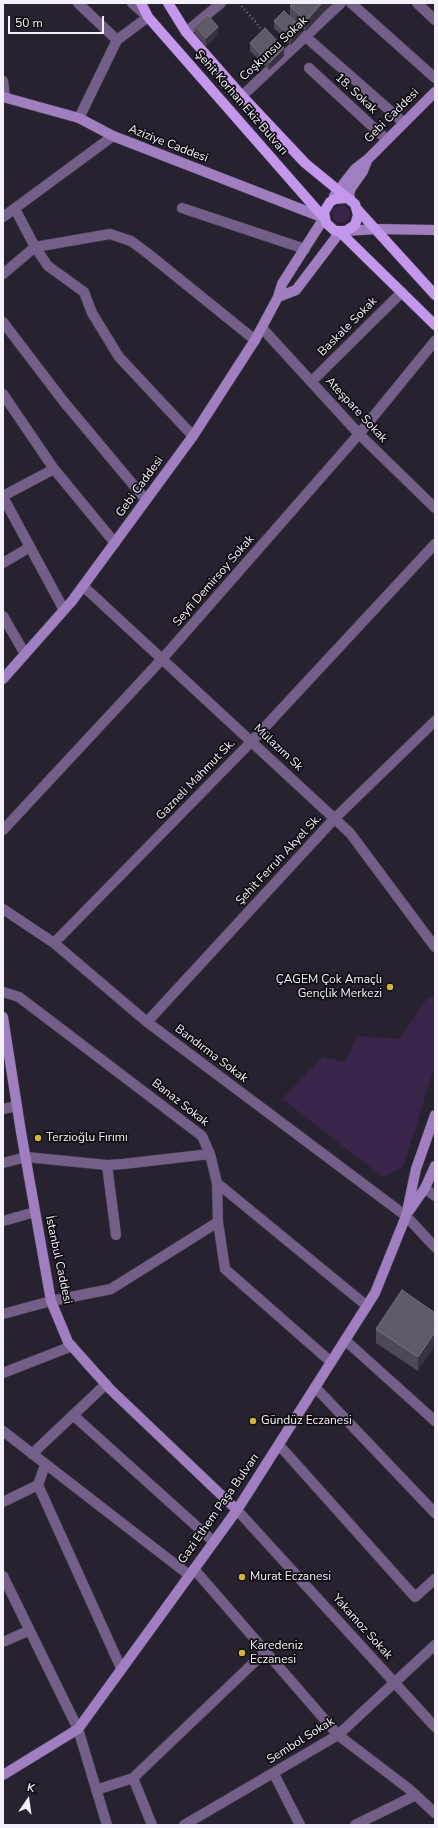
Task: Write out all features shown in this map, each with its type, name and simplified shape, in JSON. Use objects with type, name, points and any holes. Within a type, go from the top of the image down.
[{"type":"main road","name":"Şehit Korhan Ekiz Bulvarı","points":[[141,3],[148,17],[324,218]]},
{"type":"main road","name":"Şehit Korhan Ekiz Bulvarı","points":[[168,3],[186,32],[242,96],[305,163],[345,197]]},
{"type":"main road","name":"Gebi Caddesi","points":[[345,197],[355,169],[368,159],[403,122],[435,92]]},
{"type":"main road","name":"Aziziye Caddesi","points":[[4,97],[79,118],[113,136],[324,218]]},
{"type":"main road","name":"Gebi Caddesi","points":[[345,197],[363,171],[368,159]]},
{"type":"main road","points":[[435,230],[377,229],[343,232],[330,228],[324,218],[326,206],[330,202],[345,197],[377,229],[435,296]]},
{"type":"main road","points":[[278,297],[296,290],[343,232],[351,229],[358,220],[357,209]]},
{"type":"main road","name":"Gebi Caddesi","points":[[3,679],[64,610],[83,586],[193,436],[255,340],[278,297],[282,284],[324,218]]},
{"type":"main road","points":[[343,232],[435,325]]},
{"type":"main road","name":"İstanbul Caddesi","points":[[3,1017],[6,1055],[17,1106],[51,1301],[68,1342],[106,1384],[237,1510]]},
{"type":"main road","name":"Gazi Ethem Paşa Bulvarı","points":[[3,1775],[78,1729],[237,1510],[375,1293],[406,1216],[416,1170],[435,1115]]},
{"type":"main road","name":"Gazi Ethem Paşa Bulvarı","points":[[406,1216],[425,1188],[435,1166]]},
{"type":"street","points":[[78,3],[117,40]]},
{"type":"street","points":[[79,118],[117,40],[148,17],[132,3]]},
{"type":"street","points":[[186,32],[221,3]]},
{"type":"street","name":"Coşkunsu Sokak","points":[[242,96],[341,3]]},
{"type":"street","points":[[351,3],[435,78]]},
{"type":"street","points":[[417,3],[435,20]]},
{"type":"street","points":[[306,37],[403,122]]},
{"type":"street","name":"18. Sokak","points":[[309,68],[386,140]]},
{"type":"street","points":[[3,82],[4,97]]},
{"type":"street","points":[[3,217],[113,136]]},
{"type":"street","points":[[182,208],[305,249]]},
{"type":"street","points":[[15,209],[35,247],[48,266],[84,292],[92,313],[119,357],[193,436]]},
{"type":"street","points":[[3,274],[35,247],[110,234],[131,241],[255,340]]},
{"type":"street","name":"Baskale Sokak","points":[[312,381],[402,292]]},
{"type":"street","points":[[3,322],[64,402],[146,500]]},
{"type":"street","name":"Ateşpare Sokak","points":[[262,328],[359,434],[435,508]]},
{"type":"street","name":"Seyfi Demirsoy Sokak","points":[[3,830],[163,658],[359,434],[435,341]]},
{"type":"street","points":[[3,394],[54,469],[115,542]]},
{"type":"street","points":[[54,469],[3,497],[64,610]]},
{"type":"street","name":"Gazneli Mahmut Sk.","points":[[54,943],[251,742],[435,544]]},
{"type":"street","points":[[3,563],[30,547]]},
{"type":"street","name":"Mülazım Sk","points":[[83,586],[163,658],[350,834],[435,947]]},
{"type":"street","points":[[3,616],[25,654]]},
{"type":"street","name":"Şehit Ferruh Akyel Sk.","points":[[147,1022],[334,819],[435,721]]},
{"type":"street","name":"Bandırma Sokak","points":[[3,909],[54,943],[147,1022],[406,1216],[435,1247]]},
{"type":"street","name":"Banaz Sokak","points":[[3,992],[19,997],[202,1136],[210,1154],[217,1183],[218,1222],[225,1269],[331,1362]]},
{"type":"street","points":[[3,1110],[17,1106]]},
{"type":"street","points":[[3,1163],[26,1157],[107,1165],[210,1154]]},
{"type":"street","points":[[107,1165],[116,1235]]},
{"type":"street","points":[[217,1183],[367,1306]]},
{"type":"street","points":[[425,1188],[435,1196]]},
{"type":"street","points":[[3,1222],[35,1212]]},
{"type":"street","points":[[3,1314],[51,1301],[111,1289],[218,1222]]},
{"type":"street","points":[[346,1340],[435,1421]]},
{"type":"street","points":[[3,1373],[72,1346]]},
{"type":"street","points":[[32,1454],[106,1384]]},
{"type":"street","points":[[316,1387],[435,1513]]},
{"type":"street","points":[[74,1415],[214,1542]]},
{"type":"street","points":[[3,1431],[45,1465],[191,1572],[265,1652],[338,1735],[416,1795],[435,1813]]},
{"type":"street","points":[[279,1445],[415,1597],[435,1579]]},
{"type":"street","points":[[45,1465],[38,1485],[121,1668]]},
{"type":"street","points":[[3,1502],[38,1485]]},
{"type":"street","name":"Yakamoz Sokak","points":[[237,1510],[435,1727]]},
{"type":"street","points":[[3,1576],[28,1631],[78,1729],[107,1825]]},
{"type":"street","points":[[3,1642],[28,1631]]},
{"type":"street","name":"Sembol Sokak","points":[[184,1825],[274,1774],[338,1735],[435,1646]]},
{"type":"street","points":[[96,1790],[133,1778],[265,1652]]},
{"type":"street","points":[[274,1774],[300,1825]]},
{"type":"street","points":[[133,1778],[152,1825]]},
{"type":"street","points":[[355,1825],[416,1795]]},
{"type":"path","points":[[239,3],[269,38]]},
{"type":"shaded area","points":[[341,205],[347,208],[350,214],[347,220],[341,223],[335,220],[332,214],[335,208]]},
{"type":"shaded area","points":[[435,995],[435,1066],[403,1167],[383,1177],[282,1099],[323,1057],[345,1062],[357,1036],[399,1039],[427,999]]},
{"type":"building","points":[[293,3],[322,3],[306,21],[290,6]]},
{"type":"building","points":[[284,11],[301,27],[291,37],[274,21]]},
{"type":"building","points":[[208,15],[218,27],[206,38],[195,26]]},
{"type":"building","points":[[265,28],[284,48],[269,63],[250,43]]},
{"type":"building","points":[[402,1290],[435,1313],[435,1332],[418,1357],[376,1329]]},
{"type":"place","name":"ÇAGEM Çok Amaçlı Gençlik Merkezi","points":[[390,987]]},
{"type":"place","name":"Terzioğlu Fırımı","points":[[38,1138]]},
{"type":"place","name":"Gündüz Eczanesi","points":[[253,1421]]},
{"type":"place","name":"Murat Eczanesi","points":[[242,1577]]},
{"type":"place","name":"Karedeniz Eczanesi","points":[[242,1653]]}]
